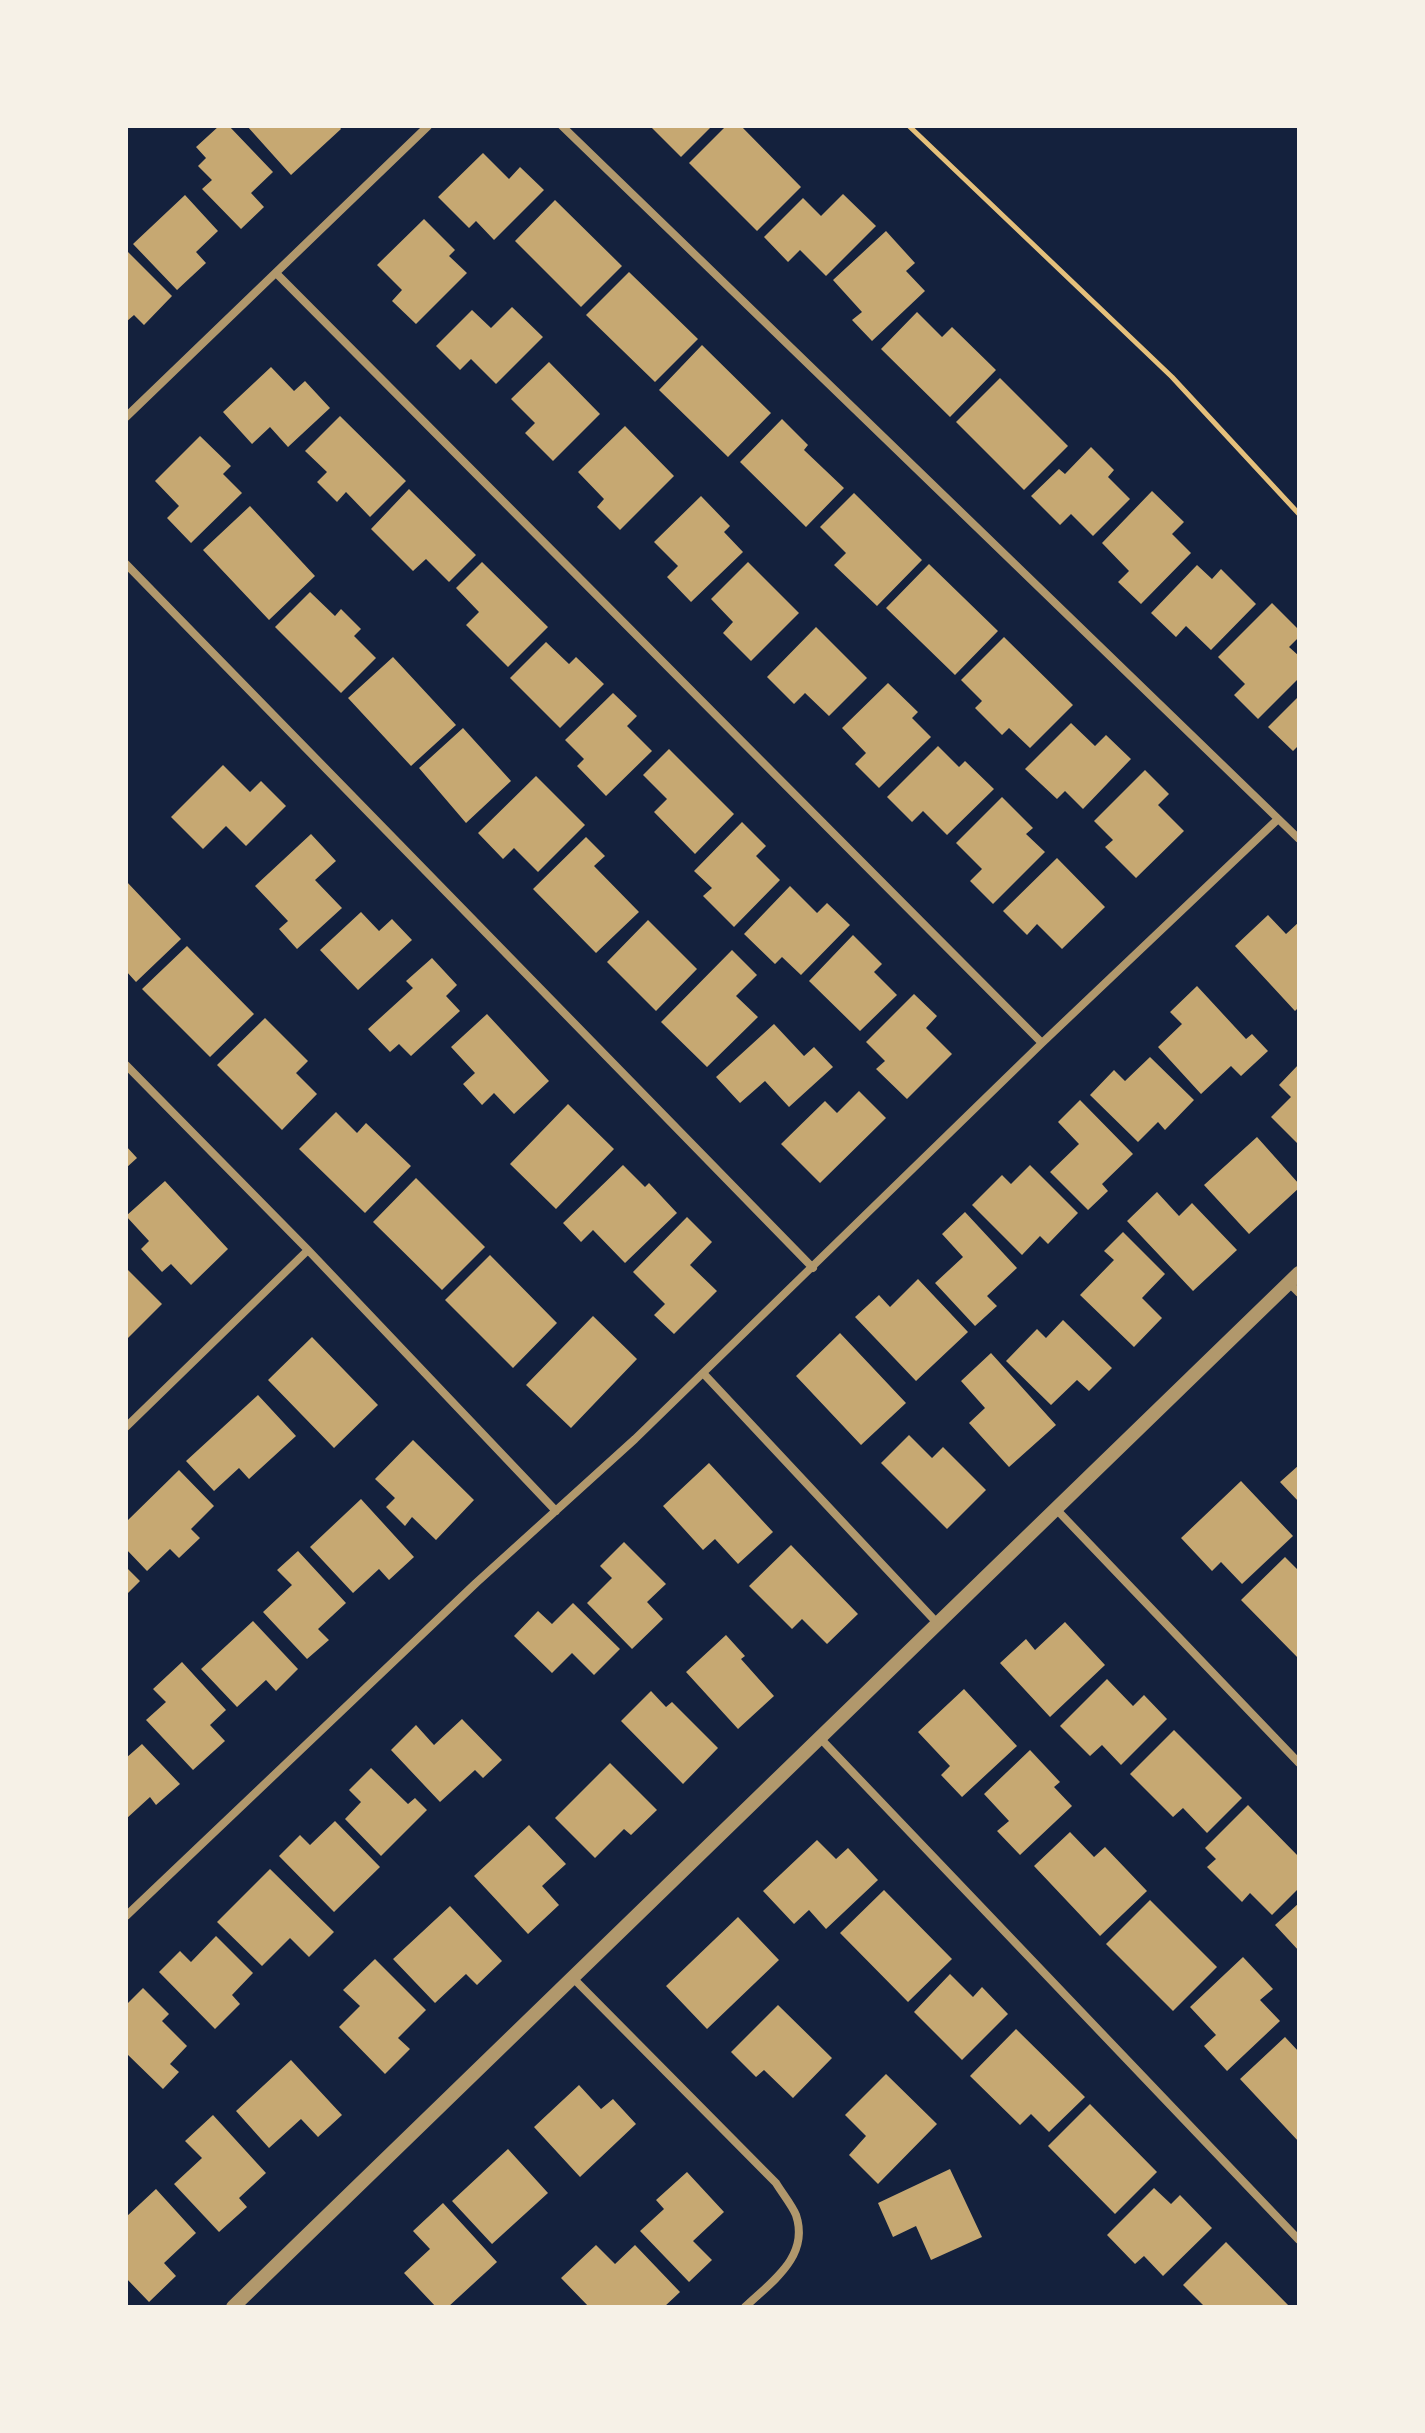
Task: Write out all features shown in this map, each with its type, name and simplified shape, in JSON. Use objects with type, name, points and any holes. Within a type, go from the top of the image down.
[{"type":"street","points":[[126,417],[428,126]]},
{"type":"street","points":[[562,126],[1299,839]]},
{"type":"street","points":[[276,273],[1042,1043]]},
{"type":"street","points":[[126,564],[813,1268]]},
{"type":"street","points":[[126,1916],[476,1583],[703,1373],[1042,1043],[1278,819]]},
{"type":"street","points":[[126,1065],[308,1250],[556,1511]]},
{"type":"street","points":[[126,1427],[308,1250]]},
{"type":"street","points":[[233,2307],[819,1737],[1296,1283]]},
{"type":"street","points":[[703,1373],[939,1625]]},
{"type":"street","points":[[1057,1510],[1299,1763]]},
{"type":"street","points":[[819,1737],[1299,2240]]},
{"type":"street","points":[[573,1978],[776,2183],[796,2216],[798,2247],[792,2261],[745,2307]]},
{"type":"path","points":[[909,126],[1172,377],[1299,514]]},
{"type":"building","points":[[219,126],[229,126],[273,172],[251,193],[264,207],[241,229],[202,189],[212,180],[198,166],[206,158],[196,147]]},
{"type":"building","points":[[247,126],[339,126],[341,129],[291,175]]},
{"type":"building","points":[[650,126],[712,126],[681,157]]},
{"type":"building","points":[[726,126],[741,126],[801,187],[757,231],[689,163]]},
{"type":"building","points":[[483,153],[509,179],[520,167],[544,190],[494,240],[476,221],[469,228],[438,197]]},
{"type":"building","points":[[843,194],[876,226],[826,276],[800,250],[788,262],[764,237],[803,198],[821,216]]},
{"type":"building","points":[[185,195],[218,231],[196,252],[206,263],[177,290],[133,244]]},
{"type":"building","points":[[555,200],[622,266],[581,307],[515,241]]},
{"type":"building","points":[[424,219],[455,250],[449,256],[467,273],[416,324],[392,301],[402,290],[377,265]]},
{"type":"building","points":[[886,231],[915,263],[906,271],[925,291],[872,341],[852,320],[862,312],[833,280]]},
{"type":"building","points":[[126,250],[172,296],[144,325],[134,315],[126,322]]},
{"type":"building","points":[[629,272],[698,339],[655,382],[586,315]]},
{"type":"building","points":[[512,307],[543,337],[496,384],[471,359],[460,370],[436,346],[472,310],[491,328]]},
{"type":"building","points":[[917,312],[942,337],[952,327],[996,370],[950,417],[881,349]]},
{"type":"building","points":[[702,345],[771,413],[728,457],[659,390]]},
{"type":"building","points":[[549,362],[600,414],[553,461],[525,433],[535,423],[511,399]]},
{"type":"building","points":[[271,367],[294,391],[305,381],[330,408],[288,447],[270,427],[252,444],[223,412]]},
{"type":"building","points":[[1000,378],[1068,446],[1024,490],[956,422]]},
{"type":"building","points":[[340,416],[406,481],[370,517],[346,492],[337,502],[317,482],[327,472],[305,451]]},
{"type":"building","points":[[782,419],[808,445],[804,450],[844,488],[806,527],[740,462]]},
{"type":"building","points":[[625,426],[674,476],[620,530],[597,507],[604,499],[578,472]]},
{"type":"building","points":[[200,436],[231,466],[223,474],[242,493],[191,543],[167,518],[179,506],[155,481]]},
{"type":"building","points":[[1091,447],[1114,470],[1108,477],[1130,499],[1093,536],[1071,514],[1060,525],[1031,496],[1059,469],[1065,474]]},
{"type":"building","points":[[409,489],[476,555],[449,582],[426,559],[413,571],[371,529]]},
{"type":"building","points":[[1152,491],[1184,522],[1172,534],[1191,553],[1141,604],[1118,582],[1129,571],[1102,543]]},
{"type":"building","points":[[854,493],[922,560],[877,606],[834,565],[846,553],[820,527]]},
{"type":"building","points":[[701,496],[730,526],[724,532],[743,552],[691,602],[667,577],[678,566],[654,542]]},
{"type":"building","points":[[250,506],[315,576],[269,620],[203,550]]},
{"type":"building","points":[[482,562],[548,627],[508,667],[466,625],[479,612],[456,588]]},
{"type":"building","points":[[748,562],[799,613],[751,661],[723,633],[733,622],[711,599]]},
{"type":"building","points":[[929,564],[998,631],[955,675],[886,608]]},
{"type":"building","points":[[1197,565],[1212,579],[1221,569],[1256,604],[1211,650],[1186,626],[1176,637],[1151,613]]},
{"type":"building","points":[[310,592],[335,616],[341,609],[361,629],[354,636],[376,658],[341,693],[275,627]]},
{"type":"building","points":[[1272,603],[1299,630],[1299,637],[1289,647],[1299,656],[1299,678],[1258,719],[1234,695],[1245,684],[1218,657]]},
{"type":"building","points":[[816,627],[867,678],[829,716],[805,693],[794,704],[767,677]]},
{"type":"building","points":[[1004,637],[1073,705],[1030,748],[1009,728],[1002,735],[975,708],[982,701],[961,680]]},
{"type":"building","points":[[546,642],[569,664],[576,657],[604,684],[560,728],[510,678]]},
{"type":"building","points":[[393,657],[456,725],[411,766],[348,698]]},
{"type":"building","points":[[888,683],[918,712],[912,718],[931,737],[879,788],[855,764],[866,753],[842,728]]},
{"type":"building","points":[[613,693],[637,716],[627,726],[652,751],[606,796],[577,766],[584,759],[565,740]]},
{"type":"building","points":[[1299,696],[1299,745],[1293,751],[1268,727]]},
{"type":"building","points":[[1071,723],[1095,746],[1106,735],[1131,759],[1083,809],[1065,791],[1057,799],[1025,769]]},
{"type":"building","points":[[463,728],[511,781],[466,823],[419,768]]},
{"type":"building","points":[[938,746],[959,767],[965,761],[994,789],[947,835],[923,811],[912,822],[887,797]]},
{"type":"building","points":[[669,749],[734,814],[695,854],[654,812],[667,799],[643,775]]},
{"type":"building","points":[[223,765],[250,792],[261,781],[286,806],[246,846],[226,826],[203,849],[171,817]]},
{"type":"building","points":[[1145,770],[1169,794],[1158,805],[1184,831],[1136,878],[1105,847],[1113,840],[1094,821]]},
{"type":"building","points":[[536,776],[585,825],[538,872],[514,848],[503,859],[478,833]]},
{"type":"building","points":[[1002,797],[1033,828],[1026,834],[1045,852],[993,904],[970,881],[982,869],[956,843]]},
{"type":"building","points":[[742,822],[766,846],[756,856],[780,880],[734,927],[703,896],[712,888],[694,871]]},
{"type":"building","points":[[311,834],[336,861],[315,880],[342,908],[297,949],[279,929],[288,921],[255,886]]},
{"type":"building","points":[[586,837],[605,856],[594,866],[639,912],[596,953],[533,889]]},
{"type":"building","points":[[1057,858],[1105,907],[1062,949],[1037,924],[1027,935],[1003,911]]},
{"type":"building","points":[[126,881],[181,939],[136,982],[126,971]]},
{"type":"building","points":[[790,886],[817,913],[827,903],[850,925],[801,975],[782,957],[775,964],[744,934]]},
{"type":"building","points":[[361,912],[379,931],[392,919],[412,940],[358,990],[320,950]]},
{"type":"building","points":[[1268,915],[1286,934],[1299,922],[1299,1007],[1295,1011],[1235,946]]},
{"type":"building","points":[[648,920],[697,969],[656,1011],[607,962]]},
{"type":"building","points":[[853,935],[882,964],[874,972],[897,995],[860,1031],[809,981]]},
{"type":"building","points":[[187,946],[254,1014],[210,1057],[142,989]]},
{"type":"building","points":[[732,950],[757,975],[736,996],[758,1017],[707,1067],[661,1022]]},
{"type":"building","points":[[432,958],[457,985],[446,996],[460,1011],[411,1056],[399,1044],[390,1052],[368,1029],[413,988],[406,981]]},
{"type":"building","points":[[1197,986],[1246,1039],[1252,1034],[1268,1051],[1241,1076],[1231,1066],[1201,1094],[1158,1047],[1182,1024],[1170,1012]]},
{"type":"building","points":[[914,994],[937,1016],[926,1028],[952,1054],[907,1099],[876,1069],[885,1061],[866,1042]]},
{"type":"building","points":[[487,1014],[549,1081],[514,1114],[494,1093],[482,1105],[463,1084],[475,1073],[451,1047]]},
{"type":"building","points":[[265,1018],[308,1061],[296,1073],[317,1094],[282,1130],[217,1065]]},
{"type":"building","points":[[774,1024],[804,1056],[814,1047],[833,1067],[789,1107],[765,1081],[740,1103],[716,1077]]},
{"type":"building","points":[[1150,1057],[1194,1100],[1165,1130],[1158,1122],[1138,1142],[1090,1095],[1114,1070],[1125,1081]]},
{"type":"building","points":[[1299,1064],[1299,1145],[1271,1117],[1291,1097],[1279,1085]]},
{"type":"building","points":[[859,1091],[886,1118],[820,1183],[781,1144],[825,1101],[837,1113]]},
{"type":"building","points":[[1080,1100],[1133,1154],[1102,1184],[1108,1191],[1088,1210],[1050,1172],[1079,1144],[1058,1122]]},
{"type":"building","points":[[568,1104],[614,1149],[556,1209],[510,1164]]},
{"type":"building","points":[[336,1112],[357,1133],[366,1123],[411,1166],[365,1213],[299,1149]]},
{"type":"building","points":[[1257,1137],[1299,1184],[1299,1188],[1249,1234],[1204,1185]]},
{"type":"building","points":[[126,1146],[137,1158],[126,1168]]},
{"type":"building","points":[[623,1165],[645,1187],[649,1183],[677,1213],[625,1263],[593,1230],[581,1242],[563,1223]]},
{"type":"building","points":[[1030,1165],[1078,1213],[1048,1244],[1040,1236],[1022,1255],[972,1205],[1002,1175],[1011,1184]]},
{"type":"building","points":[[416,1178],[485,1247],[442,1290],[373,1222]]},
{"type":"building","points":[[165,1181],[228,1249],[191,1285],[171,1264],[162,1272],[141,1249],[149,1241],[126,1216]]},
{"type":"building","points":[[1157,1192],[1179,1216],[1192,1203],[1237,1250],[1193,1291],[1127,1221]]},
{"type":"building","points":[[965,1212],[1017,1268],[987,1296],[997,1306],[975,1326],[935,1283],[963,1257],[942,1234]]},
{"type":"building","points":[[687,1217],[712,1242],[690,1265],[717,1291],[674,1334],[654,1315],[665,1304],[633,1272]]},
{"type":"building","points":[[1123,1232],[1165,1274],[1142,1298],[1162,1318],[1134,1347],[1080,1295],[1114,1260],[1104,1251]]},
{"type":"building","points":[[490,1255],[557,1323],[513,1368],[445,1300]]},
{"type":"building","points":[[128,1270],[162,1304],[126,1340],[126,1272]]},
{"type":"building","points":[[918,1279],[968,1332],[916,1381],[855,1317],[879,1295],[890,1307]]},
{"type":"building","points":[[593,1316],[637,1359],[571,1428],[526,1385]]},
{"type":"building","points":[[1063,1320],[1112,1368],[1089,1391],[1077,1380],[1051,1405],[1006,1361],[1037,1329],[1046,1338]]},
{"type":"building","points":[[840,1333],[906,1403],[861,1445],[796,1376]]},
{"type":"building","points":[[312,1337],[378,1405],[334,1448],[268,1380]]},
{"type":"building","points":[[991,1353],[1056,1425],[1009,1467],[969,1423],[985,1408],[961,1381]]},
{"type":"building","points":[[258,1395],[296,1436],[249,1479],[239,1468],[214,1491],[186,1461]]},
{"type":"building","points":[[909,1435],[932,1458],[943,1447],[986,1490],[947,1529],[881,1463]]},
{"type":"building","points":[[413,1440],[474,1500],[436,1540],[412,1517],[405,1526],[386,1507],[395,1498],[375,1479]]},
{"type":"building","points":[[709,1463],[773,1532],[738,1564],[715,1539],[703,1550],[663,1506]]},
{"type":"building","points":[[1299,1465],[1299,1502],[1280,1482]]},
{"type":"building","points":[[179,1470],[214,1506],[191,1529],[200,1538],[179,1558],[170,1549],[147,1571],[126,1549],[126,1522]]},
{"type":"building","points":[[1241,1481],[1293,1536],[1242,1584],[1221,1562],[1212,1571],[1181,1538]]},
{"type":"building","points":[[361,1499],[414,1557],[389,1580],[379,1569],[353,1593],[310,1547]]},
{"type":"building","points":[[624,1542],[666,1584],[647,1602],[663,1619],[632,1649],[587,1603],[612,1578],[600,1566]]},
{"type":"building","points":[[791,1545],[858,1614],[827,1644],[802,1619],[792,1629],[749,1586]]},
{"type":"building","points":[[298,1551],[346,1603],[318,1629],[329,1640],[307,1659],[263,1612],[292,1585],[277,1570]]},
{"type":"building","points":[[1285,1557],[1299,1571],[1299,1659],[1241,1600]]},
{"type":"building","points":[[126,1567],[140,1581],[126,1595]]},
{"type":"building","points":[[573,1603],[620,1649],[594,1675],[572,1653],[552,1673],[514,1636],[538,1611],[552,1624]]},
{"type":"building","points":[[253,1621],[298,1669],[276,1691],[266,1680],[237,1707],[201,1669]]},
{"type":"building","points":[[1065,1622],[1105,1665],[1050,1717],[1000,1663],[1026,1639],[1035,1650]]},
{"type":"building","points":[[726,1635],[745,1656],[741,1659],[774,1696],[738,1729],[686,1672]]},
{"type":"building","points":[[182,1662],[226,1710],[210,1725],[225,1741],[193,1770],[146,1720],[166,1702],[153,1689]]},
{"type":"building","points":[[1107,1679],[1133,1706],[1144,1695],[1167,1719],[1121,1765],[1102,1745],[1090,1756],[1060,1726]]},
{"type":"building","points":[[964,1689],[1017,1746],[962,1797],[941,1775],[950,1766],[918,1732]]},
{"type":"building","points":[[651,1691],[666,1707],[672,1702],[718,1748],[683,1784],[621,1721]]},
{"type":"building","points":[[462,1719],[502,1760],[483,1778],[475,1770],[440,1802],[391,1750],[416,1725],[434,1745]]},
{"type":"building","points":[[1174,1730],[1242,1798],[1207,1833],[1183,1808],[1173,1817],[1130,1774]]},
{"type":"building","points":[[142,1744],[180,1784],[156,1805],[150,1797],[126,1819],[126,1758]]},
{"type":"building","points":[[1030,1750],[1060,1782],[1054,1787],[1072,1806],[1020,1855],[997,1831],[1009,1821],[984,1794]]},
{"type":"building","points":[[610,1763],[657,1810],[631,1835],[624,1829],[595,1858],[555,1818]]},
{"type":"building","points":[[371,1768],[408,1804],[415,1798],[427,1810],[381,1856],[345,1819],[361,1802],[349,1790]]},
{"type":"building","points":[[1248,1805],[1299,1857],[1299,1888],[1272,1915],[1250,1893],[1242,1902],[1207,1867],[1216,1859],[1205,1848]]},
{"type":"building","points":[[335,1821],[380,1867],[334,1912],[279,1856],[300,1835],[310,1845]]},
{"type":"building","points":[[529,1825],[566,1864],[542,1886],[559,1905],[528,1934],[474,1876]]},
{"type":"building","points":[[1070,1832],[1094,1857],[1105,1847],[1147,1891],[1100,1936],[1034,1866]]},
{"type":"building","points":[[817,1840],[836,1859],[848,1848],[878,1880],[826,1929],[809,1910],[794,1924],[763,1891]]},
{"type":"building","points":[[270,1869],[334,1932],[309,1957],[290,1938],[262,1966],[217,1922]]},
{"type":"building","points":[[884,1890],[952,1959],[908,2002],[840,1933]]},
{"type":"building","points":[[1150,1900],[1217,1967],[1173,2011],[1106,1944]]},
{"type":"building","points":[[1299,1903],[1299,1951],[1275,1925]]},
{"type":"building","points":[[450,1906],[502,1961],[477,1985],[466,1974],[435,2003],[393,1959]]},
{"type":"building","points":[[738,1917],[779,1960],[707,2029],[666,1986]]},
{"type":"building","points":[[216,1936],[253,1973],[232,1995],[240,2004],[215,2029],[159,1972],[180,1951],[191,1962]]},
{"type":"building","points":[[1243,1957],[1273,1989],[1260,2000],[1280,2021],[1227,2071],[1204,2046],[1216,2035],[1190,2007]]},
{"type":"building","points":[[375,1959],[426,2010],[398,2038],[410,2049],[385,2074],[339,2027],[360,2006],[343,1990]]},
{"type":"building","points":[[950,1974],[973,1997],[982,1987],[1008,2014],[962,2060],[914,2012]]},
{"type":"building","points":[[143,1988],[169,2014],[162,2021],[187,2046],[170,2064],[179,2072],[163,2089],[126,2053],[126,2005]]},
{"type":"building","points":[[778,2005],[832,2058],[793,2098],[764,2070],[756,2077],[731,2052]]},
{"type":"building","points":[[1016,2029],[1085,2097],[1049,2132],[1031,2114],[1020,2125],[970,2076]]},
{"type":"building","points":[[1285,2037],[1299,2052],[1299,2142],[1240,2079]]},
{"type":"building","points":[[291,2060],[342,2115],[318,2137],[301,2119],[269,2148],[236,2111]]},
{"type":"building","points":[[886,2074],[937,2124],[878,2184],[849,2155],[866,2136],[845,2115]]},
{"type":"building","points":[[579,2085],[601,2109],[613,2099],[636,2124],[580,2177],[534,2127]]},
{"type":"building","points":[[1090,2104],[1157,2172],[1115,2214],[1048,2146]]},
{"type":"building","points":[[213,2115],[266,2173],[239,2198],[247,2207],[219,2232],[174,2184],[202,2158],[185,2141]]},
{"type":"building","points":[[508,2149],[548,2193],[492,2244],[452,2201]]},
{"type":"building","points":[[950,2169],[982,2237],[931,2260],[916,2226],[893,2237],[878,2203]]},
{"type":"building","points":[[687,2172],[724,2212],[693,2241],[712,2260],[689,2282],[640,2231],[664,2209],[656,2200]]},
{"type":"building","points":[[1154,2188],[1171,2204],[1180,2195],[1212,2228],[1163,2276],[1144,2256],[1135,2264],[1107,2235]]},
{"type":"building","points":[[156,2189],[196,2233],[164,2263],[176,2276],[149,2302],[126,2278],[126,2217]]},
{"type":"building","points":[[443,2203],[497,2262],[448,2307],[436,2307],[404,2273],[430,2249],[413,2231]]},
{"type":"building","points":[[1226,2242],[1290,2307],[1205,2307],[1183,2285]]},
{"type":"building","points":[[596,2245],[615,2264],[635,2245],[680,2292],[664,2307],[589,2307],[561,2278]]}]
